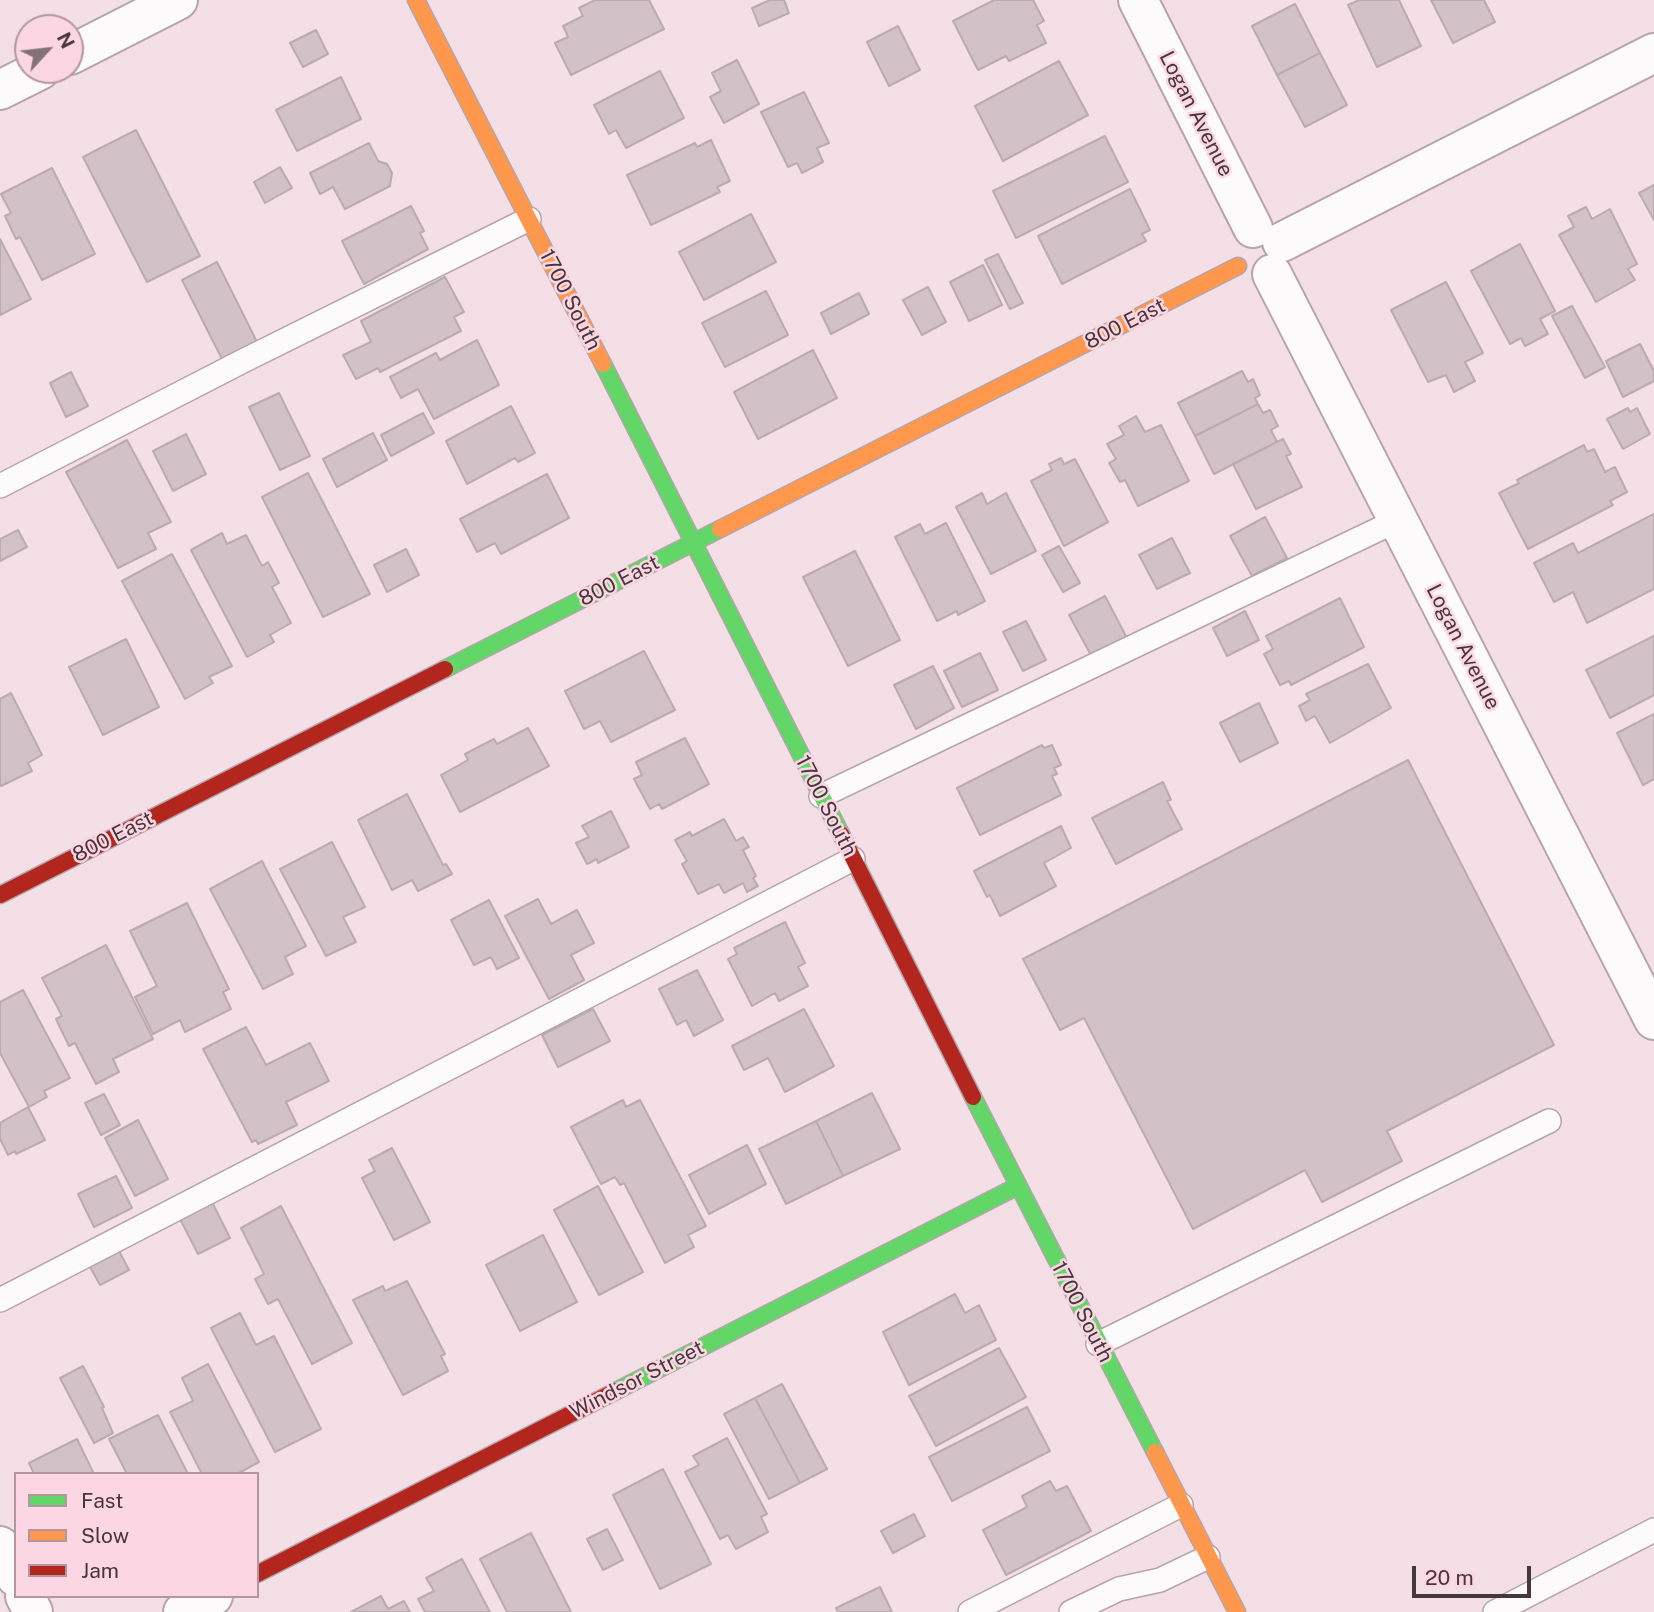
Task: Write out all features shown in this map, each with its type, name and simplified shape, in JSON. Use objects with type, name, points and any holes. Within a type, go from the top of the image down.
[{"type":"street","points":[[84,48],[178,0]]},
{"type":"street","name":"1700 South","points":[[416,0],[694,542],[1098,1344],[1237,1612]]},
{"type":"street","name":"Logan Avenue","points":[[1139,0],[1261,253],[1654,1020]]},
{"type":"street","name":"800 East","points":[[0,895],[1654,52]]},
{"type":"street","name":"Windsor Street","points":[[259,1573],[1018,1186]]},
{"type":"street","points":[[0,1546],[14,1573]]},
{"type":"street","points":[[183,1612],[209,1598]]},
{"type":"lane","points":[[0,486],[528,219]]},
{"type":"lane","points":[[821,796],[1398,520]]},
{"type":"lane","points":[[0,1300],[853,859]]},
{"type":"lane","points":[[1098,1344],[1549,1121]]},
{"type":"lane","points":[[970,1612],[1181,1505]]},
{"type":"lane","points":[[1495,1612],[1654,1530]]},
{"type":"lane","points":[[1071,1612],[1119,1589],[1160,1580],[1208,1557]]},
{"type":"building","points":[[595,0],[649,0],[664,29],[571,75],[555,43],[568,37],[563,26],[583,16],[579,8]]},
{"type":"building","points":[[770,0],[784,0],[789,13],[759,26],[752,8]]},
{"type":"building","points":[[994,0],[1033,0],[1044,21],[1037,25],[1046,43],[1009,61],[1006,56],[978,70],[953,21]]},
{"type":"building","points":[[1359,0],[1399,0],[1421,46],[1377,67],[1348,5]]},
{"type":"building","points":[[1431,0],[1484,0],[1495,22],[1453,43]]},
{"type":"building","points":[[1295,4],[1320,53],[1277,75],[1252,26]]},
{"type":"building","points":[[898,26],[920,70],[889,86],[867,42]]},
{"type":"building","points":[[316,30],[328,54],[303,67],[290,43]]},
{"type":"building","points":[[1320,53],[1347,105],[1305,127],[1277,75]]},
{"type":"building","points":[[737,60],[759,104],[724,123],[710,97],[721,91],[712,73]]},
{"type":"building","points":[[1059,61],[1088,115],[1003,161],[975,106]]},
{"type":"building","points":[[660,71],[684,118],[626,148],[616,130],[609,134],[594,105]]},
{"type":"building","points":[[341,77],[361,119],[297,151],[276,110]]},
{"type":"building","points":[[804,92],[829,143],[817,148],[823,162],[802,173],[797,163],[788,167],[761,112]]},
{"type":"building","points":[[136,130],[200,256],[147,282],[83,157]]},
{"type":"building","points":[[1105,136],[1128,182],[1016,238],[993,191]]},
{"type":"building","points":[[711,140],[730,181],[717,187],[720,192],[651,225],[627,175],[695,143],[697,147]]},
{"type":"building","points":[[369,143],[378,161],[387,164],[392,173],[390,186],[345,209],[333,187],[320,194],[310,173]]},
{"type":"building","points":[[280,167],[292,188],[265,203],[254,182]]},
{"type":"building","points":[[52,168],[95,254],[42,280],[20,237],[16,239],[5,216],[11,213],[1,194]]},
{"type":"building","points":[[1654,185],[1654,220],[1639,193]]},
{"type":"building","points":[[1130,189],[1150,230],[1142,234],[1146,241],[1062,284],[1038,236]]},
{"type":"building","points":[[411,206],[424,231],[420,233],[428,249],[364,284],[342,241]]},
{"type":"building","points":[[1586,207],[1592,219],[1610,209],[1637,264],[1628,269],[1635,280],[1596,302],[1559,235],[1574,227],[1568,216]]},
{"type":"building","points":[[751,214],[776,262],[704,300],[679,252]]},
{"type":"building","points":[[0,239],[31,299],[0,315]]},
{"type":"building","points":[[1520,244],[1555,311],[1540,319],[1548,334],[1525,346],[1521,338],[1510,344],[1471,271]]},
{"type":"building","points":[[998,254],[1023,303],[1010,309],[985,260]]},
{"type":"building","points":[[217,262],[258,344],[223,361],[182,280]]},
{"type":"building","points":[[983,265],[1002,305],[969,321],[950,282]]},
{"type":"building","points":[[445,277],[464,312],[454,317],[461,331],[380,372],[378,368],[356,379],[343,355],[371,342],[361,321]]},
{"type":"building","points":[[1446,282],[1483,353],[1465,362],[1475,381],[1454,392],[1446,375],[1428,382],[1391,310]]},
{"type":"building","points":[[928,287],[946,322],[922,335],[903,300]]},
{"type":"building","points":[[766,291],[788,335],[725,367],[702,323]]},
{"type":"building","points":[[859,293],[869,314],[831,334],[821,313]]},
{"type":"building","points":[[1572,306],[1605,367],[1585,378],[1552,316]]},
{"type":"building","points":[[477,340],[499,385],[434,419],[418,389],[401,398],[390,377],[436,353],[440,360]]},
{"type":"building","points":[[1640,344],[1654,371],[1654,381],[1623,397],[1606,361]]},
{"type":"building","points":[[813,350],[837,398],[758,439],[734,392]]},
{"type":"building","points":[[1242,371],[1248,382],[1253,379],[1260,395],[1255,398],[1258,404],[1195,436],[1178,403]]},
{"type":"building","points":[[71,372],[88,406],[66,417],[50,383]]},
{"type":"building","points":[[279,393],[310,456],[280,470],[249,407]]},
{"type":"building","points":[[1258,404],[1263,413],[1270,410],[1278,426],[1271,430],[1277,442],[1214,474],[1195,436]]},
{"type":"building","points":[[511,406],[535,453],[518,462],[515,458],[467,484],[446,441]]},
{"type":"building","points":[[1628,408],[1630,412],[1637,408],[1650,434],[1623,449],[1607,419]]},
{"type":"building","points":[[423,413],[434,433],[391,456],[381,435]]},
{"type":"building","points":[[1136,416],[1145,432],[1161,425],[1189,481],[1138,506],[1125,480],[1120,482],[1109,463],[1116,459],[1107,444],[1124,435],[1119,426]]},
{"type":"building","points":[[373,433],[387,460],[337,487],[323,459]]},
{"type":"building","points":[[186,434],[206,474],[173,491],[153,451]]},
{"type":"building","points":[[1283,439],[1291,454],[1286,456],[1302,487],[1256,509],[1233,464]]},
{"type":"building","points":[[127,440],[171,522],[148,533],[156,549],[118,568],[66,472]]},
{"type":"building","points":[[1584,445],[1587,452],[1594,449],[1605,472],[1615,467],[1627,492],[1610,501],[1613,505],[1528,549],[1499,493],[1519,483],[1517,480]]},
{"type":"building","points":[[1061,458],[1064,464],[1075,459],[1108,522],[1064,546],[1031,481],[1052,470],[1049,464]]},
{"type":"building","points":[[308,473],[370,594],[323,617],[262,497]]},
{"type":"building","points":[[547,474],[569,518],[501,554],[495,543],[477,552],[460,519]]},
{"type":"building","points":[[982,493],[987,504],[1006,493],[1036,551],[991,574],[956,507]]},
{"type":"building","points":[[1654,514],[1654,589],[1587,623],[1573,592],[1554,602],[1534,563],[1573,543],[1578,553]]},
{"type":"building","points":[[1265,517],[1287,558],[1252,576],[1230,536]]},
{"type":"building","points":[[946,523],[985,601],[958,615],[957,611],[937,621],[895,537],[920,524],[925,534]]},
{"type":"building","points":[[18,530],[27,547],[0,561],[0,539]]},
{"type":"building","points":[[222,533],[227,544],[246,535],[262,566],[268,562],[279,583],[272,587],[291,623],[270,635],[274,642],[247,657],[191,550]]},
{"type":"building","points":[[1172,538],[1190,573],[1157,589],[1139,555]]},
{"type":"building","points":[[1059,546],[1080,583],[1063,592],[1042,555]]},
{"type":"building","points":[[406,549],[419,575],[387,592],[374,565]]},
{"type":"building","points":[[855,551],[900,640],[848,666],[803,577]]},
{"type":"building","points":[[172,554],[232,666],[209,677],[213,683],[185,699],[122,581]]},
{"type":"building","points":[[1105,596],[1127,638],[1092,657],[1069,615]]},
{"type":"building","points":[[1340,598],[1364,647],[1291,685],[1289,681],[1280,685],[1264,654],[1273,649],[1266,636]]},
{"type":"building","points":[[1245,611],[1259,640],[1227,656],[1213,628]]},
{"type":"building","points":[[1026,621],[1046,660],[1023,671],[1003,632]]},
{"type":"building","points":[[1654,636],[1654,695],[1610,718],[1586,670]]},
{"type":"building","points":[[126,639],[159,707],[103,735],[69,667]]},
{"type":"building","points":[[644,651],[675,710],[611,742],[600,721],[584,729],[565,691]]},
{"type":"building","points":[[980,653],[998,690],[962,707],[944,671]]},
{"type":"building","points":[[1368,664],[1391,708],[1330,743],[1315,716],[1306,721],[1299,706],[1310,700],[1306,694]]},
{"type":"building","points":[[933,666],[954,708],[916,729],[894,685]]},
{"type":"building","points":[[11,693],[42,755],[28,763],[32,771],[1,786],[0,699]]},
{"type":"building","points":[[1259,703],[1278,743],[1240,762],[1220,723]]},
{"type":"building","points":[[1654,714],[1654,779],[1643,785],[1617,733]]},
{"type":"building","points":[[528,728],[549,766],[460,812],[441,775],[468,760],[465,754],[494,739],[497,744]]},
{"type":"building","points":[[685,738],[709,784],[662,809],[659,804],[650,809],[634,779],[642,775],[636,762]]},
{"type":"building","points":[[1042,745],[1044,748],[1052,745],[1061,765],[1054,768],[1057,774],[1052,776],[1061,795],[980,835],[957,788]]},
{"type":"building","points":[[1408,760],[1554,1045],[1387,1131],[1402,1161],[1322,1202],[1305,1170],[1193,1229],[1084,1018],[1060,1030],[1023,959]]},
{"type":"building","points":[[1163,782],[1171,800],[1167,801],[1182,829],[1116,864],[1092,818]]},
{"type":"building","points":[[407,794],[443,865],[446,864],[452,874],[418,891],[412,880],[392,890],[358,820]]},
{"type":"building","points":[[611,811],[629,847],[598,863],[597,859],[587,864],[576,843],[589,837],[582,826]]},
{"type":"building","points":[[724,819],[736,841],[743,837],[749,847],[743,850],[758,886],[747,892],[743,883],[724,893],[719,884],[698,894],[682,864],[687,861],[675,840],[690,832],[692,836]]},
{"type":"building","points":[[1061,826],[1071,848],[1044,863],[1056,886],[1000,916],[974,871]]},
{"type":"building","points":[[332,842],[365,907],[343,917],[356,942],[326,956],[280,869]]},
{"type":"building","points":[[262,861],[306,946],[285,957],[293,974],[263,989],[210,889]]},
{"type":"building","points":[[538,899],[551,924],[577,910],[594,943],[571,955],[584,980],[549,999],[505,916]]},
{"type":"building","points":[[489,900],[519,958],[497,969],[491,957],[474,965],[451,920]]},
{"type":"building","points":[[187,903],[229,989],[223,992],[231,1009],[185,1032],[180,1020],[153,1034],[135,997],[157,986],[130,931]]},
{"type":"building","points":[[785,922],[805,963],[798,967],[808,986],[779,1001],[775,993],[752,1006],[728,959],[737,954],[734,948]]},
{"type":"building","points":[[106,945],[153,1039],[113,1059],[119,1072],[96,1084],[75,1043],[69,1046],[56,1019],[62,1016],[42,978]]},
{"type":"building","points":[[697,970],[723,1020],[694,1036],[686,1020],[677,1025],[659,989]]},
{"type":"building","points":[[23,990],[70,1078],[44,1091],[47,1097],[29,1107],[0,1053],[0,1002]]},
{"type":"building","points":[[593,1009],[610,1041],[558,1067],[542,1035]]},
{"type":"building","points":[[804,1009],[834,1066],[785,1092],[768,1058],[744,1070],[732,1046]]},
{"type":"building","points":[[246,1027],[266,1065],[310,1043],[329,1081],[286,1102],[297,1125],[258,1144],[256,1140],[252,1142],[203,1049]]},
{"type":"building","points":[[872,1093],[900,1149],[843,1176],[816,1121]]},
{"type":"building","points":[[104,1094],[120,1125],[101,1135],[85,1103]]},
{"type":"building","points":[[623,1100],[626,1107],[640,1100],[706,1226],[688,1235],[694,1247],[665,1263],[624,1183],[620,1185],[615,1177],[601,1184],[571,1127]]},
{"type":"building","points":[[28,1107],[45,1140],[8,1155],[0,1139],[0,1123]]},
{"type":"building","points":[[138,1120],[168,1179],[135,1196],[105,1138]]},
{"type":"building","points":[[816,1121],[843,1176],[786,1204],[759,1149]]},
{"type":"building","points":[[747,1145],[766,1184],[709,1214],[689,1175]]},
{"type":"building","points":[[392,1148],[430,1222],[394,1240],[362,1178],[375,1171],[369,1160]]},
{"type":"building","points":[[116,1176],[132,1208],[94,1227],[78,1194]]},
{"type":"building","points":[[598,1186],[643,1272],[599,1295],[554,1210]]},
{"type":"building","points":[[212,1202],[230,1238],[198,1254],[180,1219]]},
{"type":"building","points":[[281,1206],[352,1343],[312,1364],[278,1299],[268,1304],[255,1279],[264,1274],[241,1228]]},
{"type":"building","points":[[543,1235],[577,1302],[520,1331],[486,1265]]},
{"type":"building","points":[[118,1249],[129,1270],[100,1285],[89,1265]]},
{"type":"building","points":[[407,1281],[445,1354],[441,1356],[448,1371],[403,1395],[353,1300],[383,1286],[385,1291]]},
{"type":"building","points":[[955,1294],[965,1313],[979,1305],[996,1340],[909,1385],[883,1332]]},
{"type":"building","points":[[240,1313],[256,1345],[274,1336],[321,1429],[275,1452],[211,1328]]},
{"type":"building","points":[[999,1348],[1026,1397],[936,1446],[909,1396]]},
{"type":"building","points":[[208,1364],[259,1462],[241,1472],[201,1472],[170,1412],[193,1401],[182,1378]]},
{"type":"building","points":[[83,1366],[104,1407],[102,1408],[113,1433],[94,1443],[60,1378]]},
{"type":"building","points":[[782,1384],[827,1469],[800,1483],[755,1398]]},
{"type":"building","points":[[755,1398],[800,1483],[769,1499],[724,1414]]},
{"type":"building","points":[[1027,1407],[1050,1451],[952,1501],[929,1457]]},
{"type":"building","points":[[158,1415],[187,1472],[126,1472],[109,1439]]},
{"type":"building","points":[[727,1438],[767,1514],[761,1517],[768,1532],[736,1549],[728,1535],[720,1539],[685,1472],[699,1465],[693,1456]]},
{"type":"building","points":[[77,1439],[93,1472],[33,1472],[29,1463]]},
{"type":"building","points":[[663,1469],[711,1564],[660,1589],[613,1495]]},
{"type":"building","points":[[1050,1481],[1056,1491],[1067,1486],[1091,1531],[1006,1575],[983,1530],[1027,1507],[1022,1496]]},
{"type":"building","points":[[914,1514],[925,1536],[893,1553],[881,1531]]},
{"type":"building","points":[[607,1529],[623,1560],[603,1570],[587,1539]]},
{"type":"building","points":[[531,1533],[571,1612],[507,1612],[480,1559]]},
{"type":"building","points":[[462,1559],[490,1612],[425,1612],[418,1599],[434,1591],[426,1578]]},
{"type":"building","points":[[880,1587],[892,1612],[838,1612],[836,1608]]},
{"type":"building","points":[[381,1596],[388,1609],[404,1601],[410,1612],[351,1612]]},
{"type":"traffic: fast","points":[[603,364],[841,834]]},
{"type":"traffic: fast","points":[[445,669],[720,529]]},
{"type":"traffic: fast","points":[[973,1097],[1155,1452]]},
{"type":"traffic: fast","points":[[616,1391],[1018,1186]]},
{"type":"traffic: slow","points":[[416,0],[603,364]]},
{"type":"traffic: slow","points":[[720,529],[1238,266]]},
{"type":"traffic: slow","points":[[1155,1452],[1237,1612]]},
{"type":"traffic: jam","points":[[0,895],[445,669]]},
{"type":"traffic: jam","points":[[841,834],[973,1097]]},
{"type":"traffic: jam","points":[[259,1573],[616,1391]]}]
